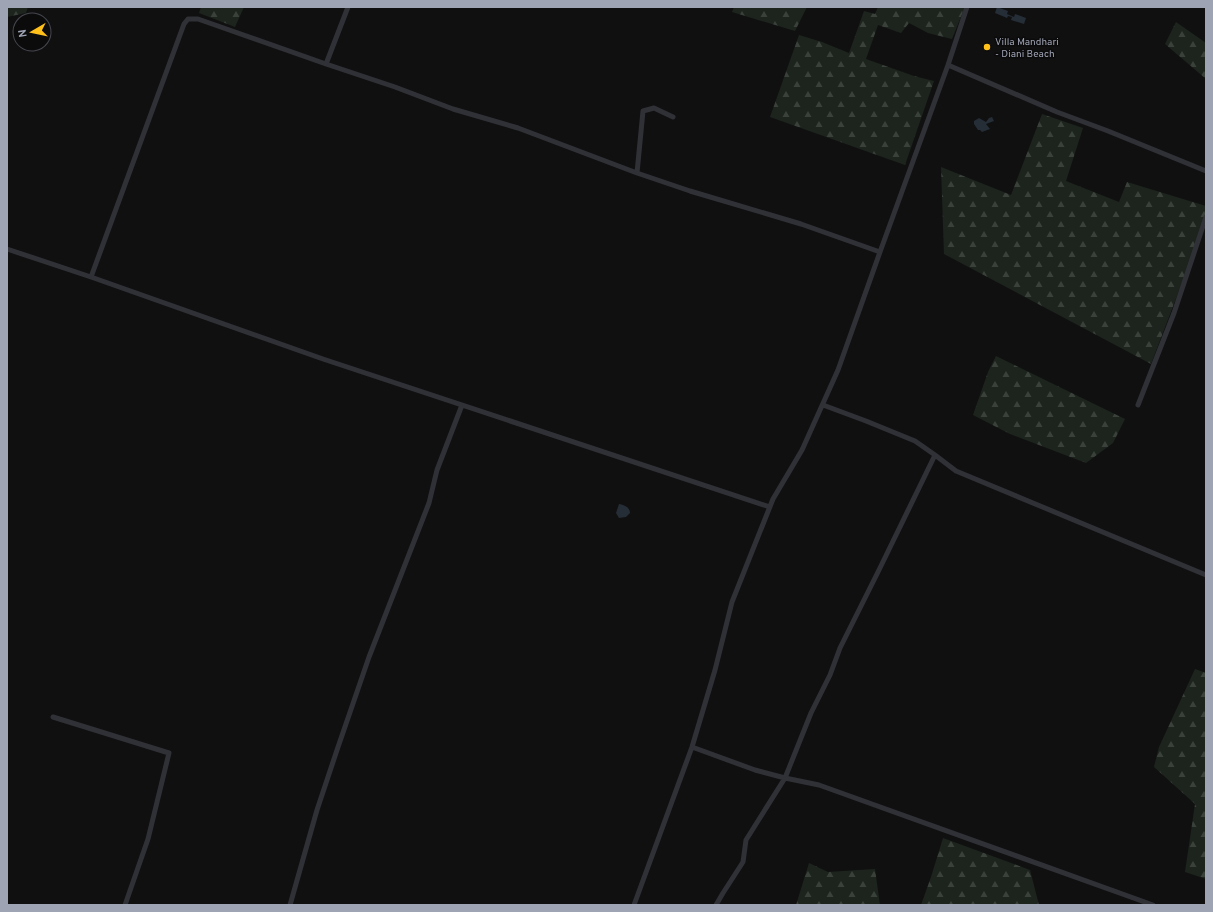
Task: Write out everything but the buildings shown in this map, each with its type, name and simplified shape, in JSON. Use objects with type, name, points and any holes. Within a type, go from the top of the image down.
[{"type":"street","points":[[326,64],[348,7]]},
{"type":"street","points":[[634,905],[692,747],[715,670],[732,602],[773,499],[802,450],[838,370],[948,65],[967,7]]},
{"type":"street","points":[[91,277],[184,24],[188,19],[198,19],[395,87],[453,109],[518,128],[690,191],[808,227],[880,252]]},
{"type":"street","points":[[948,65],[1050,109],[1108,130],[1206,171]]},
{"type":"street","points":[[638,173],[643,111],[654,108],[673,117]]},
{"type":"street","points":[[1138,405],[1174,313],[1206,217]]},
{"type":"street","points":[[7,249],[324,359],[770,507]]},
{"type":"street","points":[[290,905],[317,810],[337,750],[369,658],[429,503],[437,470],[462,405]]},
{"type":"street","points":[[823,405],[866,421],[915,442],[956,471],[1206,575]]},
{"type":"street","points":[[716,905],[743,862],[746,840],[785,778],[811,713],[830,675],[840,648],[935,455]]},
{"type":"street","points":[[53,717],[169,753],[148,839],[125,905]]},
{"type":"street","points":[[692,747],[755,770],[819,785],[1153,905]]},
{"type":"green space","points":[[7,7],[28,7],[26,12],[12,12],[12,16],[7,17]]},
{"type":"green space","points":[[201,7],[244,7],[235,27],[199,13]]},
{"type":"green space","points":[[734,7],[807,7],[795,31],[732,12]]},
{"type":"green space","points":[[878,7],[965,7],[952,39],[928,33],[909,23],[901,33],[878,25],[866,59],[914,76],[934,81],[905,165],[770,117],[799,35],[822,42],[849,53],[864,11],[875,14]]},
{"type":"green space","points":[[1176,22],[1206,43],[1206,79],[1165,44]]},
{"type":"green space","points":[[1042,114],[1083,128],[1066,181],[1119,202],[1127,182],[1206,206],[1206,220],[1151,364],[944,254],[941,167],[1011,195]]},
{"type":"green space","points":[[996,356],[1125,419],[1113,443],[1086,463],[1010,434],[973,415],[988,372]]},
{"type":"green space","points":[[1195,669],[1206,673],[1206,879],[1185,872],[1195,804],[1154,767],[1159,747]]},
{"type":"green space","points":[[943,838],[1030,870],[1039,905],[921,905]]},
{"type":"green space","points":[[809,863],[828,872],[875,869],[880,905],[796,905]]},
{"type":"shaded area","points":[[997,7],[1008,11],[1007,14],[1014,17],[1015,14],[1026,18],[1024,24],[1011,20],[1012,17],[1008,16],[1007,18],[995,13]]},
{"type":"shaded area","points":[[992,117],[994,121],[986,124],[990,129],[982,132],[978,130],[974,124],[974,121],[979,118],[986,122]]},
{"type":"shaded area","points":[[619,504],[629,509],[630,513],[626,517],[619,518],[616,513]]},
{"type":"place","name":"Villa Mandhari - Diani Beach","points":[[987,47]]}]
